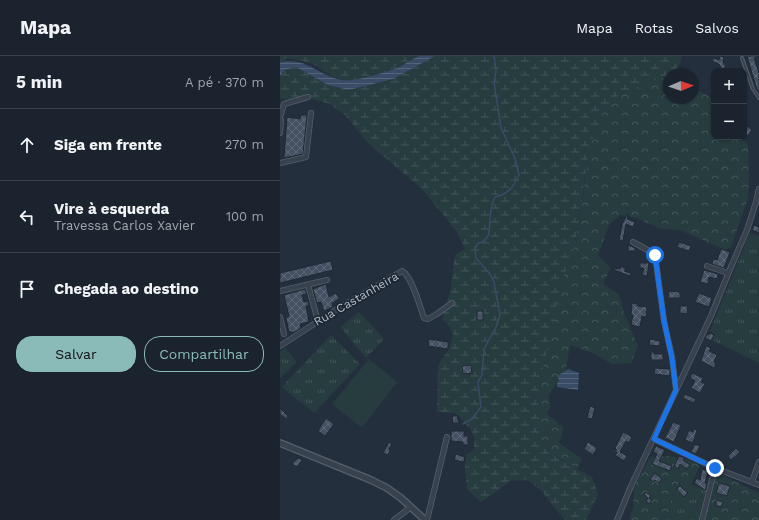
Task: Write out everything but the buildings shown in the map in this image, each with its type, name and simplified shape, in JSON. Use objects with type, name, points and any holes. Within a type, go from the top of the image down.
[{"type":"street","points":[[280,133],[284,104],[308,98]]},
{"type":"street","points":[[280,163],[306,157],[311,113]]},
{"type":"street","points":[[617,520],[711,316],[747,230],[759,189]]},
{"type":"street","points":[[633,242],[655,255],[664,321],[672,358],[676,390]]},
{"type":"street","points":[[707,266],[728,273]]},
{"type":"street","name":"Rua Castanheira","points":[[280,346],[318,321],[402,271],[405,273],[410,282],[424,318],[428,319],[452,303]]},
{"type":"street","points":[[280,291],[327,280]]},
{"type":"street","points":[[308,285],[318,321]]},
{"type":"street","points":[[280,317],[284,334]]},
{"type":"street","points":[[280,443],[387,488],[426,520],[447,437]]},
{"type":"street","points":[[654,439],[715,468],[759,485]]},
{"type":"street","points":[[752,482],[759,462]]},
{"type":"street","points":[[702,520],[715,468]]},
{"type":"street","points":[[394,520],[411,507]]},
{"type":"lane","points":[[742,58],[753,89],[759,98]]},
{"type":"green space","points":[[280,56],[419,56],[382,73],[361,79],[343,80],[336,78],[314,64],[287,58],[280,62]]},
{"type":"green space","points":[[435,56],[682,56],[678,68],[663,68],[663,78],[649,81],[617,97],[604,110],[596,127],[587,161],[580,216],[573,252],[560,286],[540,378],[538,396],[541,432],[548,448],[560,460],[592,477],[598,494],[586,520],[565,520],[542,491],[528,480],[510,481],[481,502],[467,489],[465,470],[466,455],[474,450],[474,437],[471,430],[456,413],[437,412],[438,365],[449,349],[453,335],[449,326],[442,319],[450,293],[455,255],[465,249],[457,232],[421,188],[368,143],[345,115],[330,104],[312,99],[280,99],[280,76],[285,70],[296,67],[328,85],[349,90],[393,79]]},
{"type":"green space","points":[[663,78],[663,104],[699,104],[699,91],[711,97],[711,140],[743,140],[748,145],[748,199],[731,247],[725,250],[680,230],[661,229],[634,217],[620,215],[609,225],[598,256],[611,268],[603,284],[619,294],[624,313],[638,346],[631,363],[612,364],[595,354],[570,345],[566,370],[548,396],[551,406],[547,414],[564,428],[559,443],[582,459],[577,469],[554,454],[543,438],[540,426],[538,389],[540,374],[545,360],[555,303],[576,237],[590,144],[599,118],[610,104],[624,92],[642,83]]},
{"type":"green space","points":[[750,233],[759,236],[759,363],[712,340],[715,334],[710,331]]},
{"type":"green space","points":[[359,312],[384,339],[366,358],[340,327]]},
{"type":"green space","points":[[331,335],[360,364],[314,413],[282,387]]},
{"type":"green space","points":[[285,348],[297,362],[280,378],[280,352]]},
{"type":"green space","points":[[369,359],[397,382],[362,428],[332,404]]},
{"type":"green space","points":[[670,456],[689,460],[700,466],[691,484],[681,481],[673,491],[669,512],[658,520],[629,520],[633,508],[634,486],[650,457]]},
{"type":"green space","points":[[711,470],[759,493],[759,520],[698,520]]},
{"type":"green space","points":[[682,481],[706,490],[698,520],[658,520],[669,512],[673,491]]},
{"type":"water","points":[[419,56],[435,56],[393,79],[349,90],[328,85],[296,67],[285,70],[280,76],[280,62],[298,62],[335,78],[349,80],[373,76],[403,65]]},
{"type":"water","points":[[568,369],[579,373],[578,390],[557,387],[559,375]]},
{"type":"waterway","points":[[463,424],[472,419],[481,407],[478,382],[482,375],[484,349],[496,327],[500,315],[494,282],[490,274],[476,258],[475,249],[477,244],[484,241],[488,236],[490,227],[490,213],[495,197],[507,192],[515,183],[519,175],[515,158],[501,128],[494,82],[496,71],[494,56]]},
{"type":"route","points":[[655,255],[664,321],[672,358],[676,390],[654,439],[715,468]]}]
